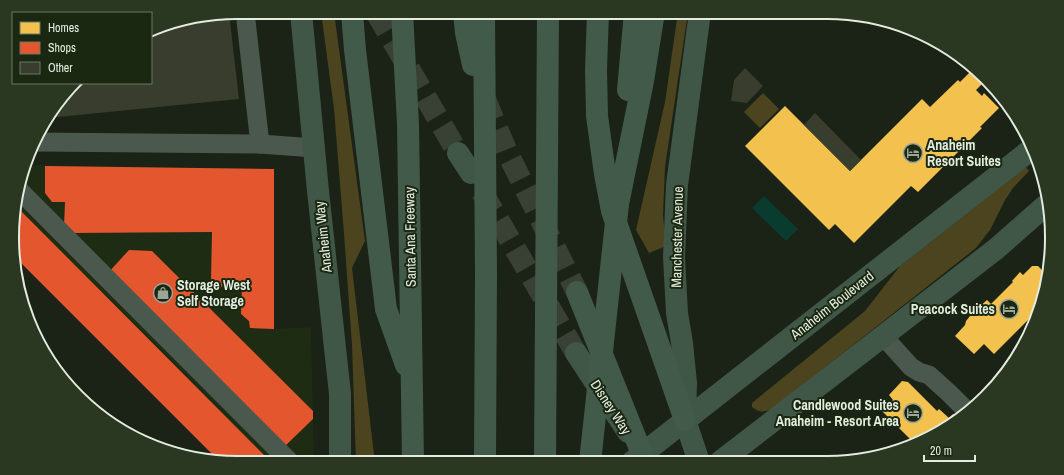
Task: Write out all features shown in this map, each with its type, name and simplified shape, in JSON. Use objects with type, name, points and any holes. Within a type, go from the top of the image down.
[{"type":"highway","points":[[353,19],[386,309],[412,383]]},
{"type":"highway","name":"Santa Ana Freeway","points":[[402,19],[408,124],[413,456]]},
{"type":"highway","points":[[465,19],[473,65]]},
{"type":"highway","points":[[484,19],[486,265],[485,456]]},
{"type":"highway","points":[[545,456],[548,19]]},
{"type":"highway","points":[[598,19],[596,70],[597,116],[612,211],[685,420]]},
{"type":"highway","points":[[591,456],[618,204],[634,19]]},
{"type":"highway","points":[[618,204],[643,81],[653,19]]},
{"type":"highway","points":[[577,292],[639,456]]},
{"type":"main road","name":"Anaheim Way","points":[[302,19],[318,191],[340,394],[340,456]]},
{"type":"main road","name":"Manchester Avenue","points":[[697,456],[685,420],[686,383],[677,313],[674,257],[677,185],[699,19]]},
{"type":"main road","name":"Anaheim Boulevard","points":[[643,456],[685,420],[1027,152]]},
{"type":"main road","points":[[458,153],[471,174]]},
{"type":"main road","points":[[728,456],[996,249],[1043,208]]},
{"type":"main road","name":"Disney Way","points":[[576,353],[638,456]]},
{"type":"lane","points":[[245,19],[260,144]]},
{"type":"lane","points":[[42,142],[260,144],[315,148]]},
{"type":"lane","points":[[23,194],[284,456]]},
{"type":"lane","points":[[883,336],[911,367],[919,372],[929,375],[964,408]]},
{"type":"shaded area","points":[[322,19],[335,19],[365,241],[352,268],[374,456],[356,456],[352,345],[334,109]]},
{"type":"shaded area","points":[[677,19],[687,19],[665,167],[663,215],[666,246],[649,253],[636,230],[665,102]]},
{"type":"shaded area","points":[[763,93],[779,109],[760,128],[744,112]]},
{"type":"shaded area","name":"Storage West Self Storage","points":[[32,165],[274,169],[274,329],[311,327],[314,456],[229,456],[20,262],[19,223],[26,181]]},
{"type":"shaded area","points":[[1026,167],[1029,171],[1013,188],[1005,200],[990,230],[976,248],[772,409],[762,411],[752,407],[752,403],[865,311],[900,266]]},
{"type":"water","points":[[764,196],[798,229],[786,241],[752,208]]},
{"type":"building: Homes","name":"Anaheim Resort Suites","points":[[970,72],[982,84],[976,90],[982,96],[984,93],[999,108],[980,127],[982,128],[918,192],[911,186],[854,243],[835,224],[829,230],[745,146],[785,106],[850,171],[922,99],[930,107],[958,80],[960,82]]},
{"type":"building: Homes","name":"Peacock Suites","points":[[1032,266],[1038,266],[1042,270],[1038,294],[1029,319],[994,354],[984,344],[974,354],[955,336],[965,325],[970,316],[975,316],[981,310],[978,308],[987,300],[991,304],[1013,282],[1012,281],[1020,272],[1023,275]]},
{"type":"building: Homes","name":"Candlewood Suites Anaheim - Resort Area","points":[[902,381],[908,382],[937,411],[939,409],[949,418],[953,414],[954,415],[936,427],[910,439],[882,411],[893,400],[889,395]]},
{"type":"building: Shops","points":[[45,166],[274,169],[274,329],[250,328],[249,321],[241,314],[242,286],[217,287],[211,280],[212,232],[72,233],[64,226],[65,202],[52,202],[45,193]]},
{"type":"building: Shops","points":[[21,211],[265,456],[212,454],[20,262],[19,223]]},
{"type":"building: Shops","points":[[129,250],[152,251],[313,411],[313,419],[282,449],[107,274]]},
{"type":"building: Other","points":[[223,19],[230,19],[239,99],[55,117],[64,104],[82,84],[152,84],[152,37],[181,26]]},
{"type":"building: Other","points":[[745,68],[763,86],[747,103],[731,101],[734,80]]},
{"type":"building: Other","points":[[815,113],[861,160],[850,171],[804,125]]},
{"type":"tunnel","points":[[380,19],[458,153]]},
{"type":"tunnel","points":[[485,99],[506,150],[577,292]]},
{"type":"tunnel","points":[[482,192],[576,353]]},
{"type":"place","name":"Anaheim Resort Suites","points":[[913,153]]},
{"type":"place","name":"Storage West Self Storage","points":[[163,293]]},
{"type":"place","name":"Peacock Suites","points":[[1009,309]]},
{"type":"place","name":"Candlewood Suites Anaheim - Resort Area","points":[[913,413]]}]
